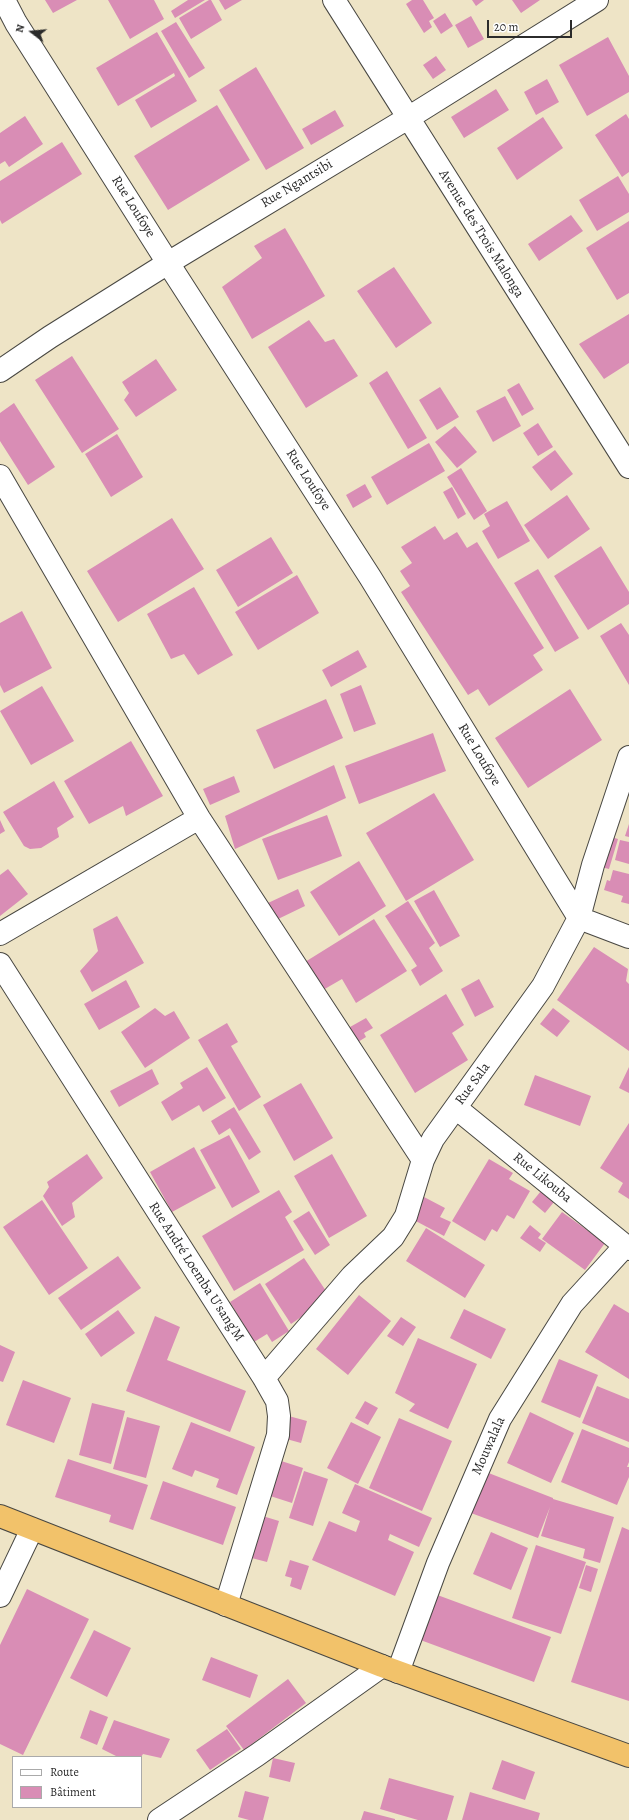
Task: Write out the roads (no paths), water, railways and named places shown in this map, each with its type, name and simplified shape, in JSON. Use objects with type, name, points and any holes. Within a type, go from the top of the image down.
[{"type":"highway","points":[[0,1516],[390,1669],[629,1756]]},
{"type":"street","name":"Rue Loufoye","points":[[4,0],[16,23],[370,577],[579,918]]},
{"type":"street","name":"Avenue des Trois Malonga","points":[[334,0],[629,467]]},
{"type":"street","name":"Rue Ngantsibi","points":[[0,371],[50,336],[168,262],[408,118],[596,0]]},
{"type":"street","points":[[0,476],[199,818],[423,1160]]},
{"type":"street","name":"Rue Sala","points":[[264,1378],[352,1276],[393,1237],[406,1216],[423,1160],[433,1139],[543,986],[579,918],[593,865],[629,757]]},
{"type":"street","points":[[0,934],[199,818]]},
{"type":"street","points":[[579,918],[629,937]]},
{"type":"street","name":"Rue André Loemba U'sang'M","points":[[0,964],[264,1378],[277,1401],[279,1416],[278,1436],[226,1605]]},
{"type":"street","name":"Rue Likouba","points":[[456,1108],[627,1248]]},
{"type":"street","name":"Mouwalala","points":[[390,1669],[438,1563],[500,1419],[572,1304],[627,1248]]},
{"type":"street","points":[[0,1596],[32,1529]]},
{"type":"street","points":[[159,1820],[257,1754],[390,1669]]}]
